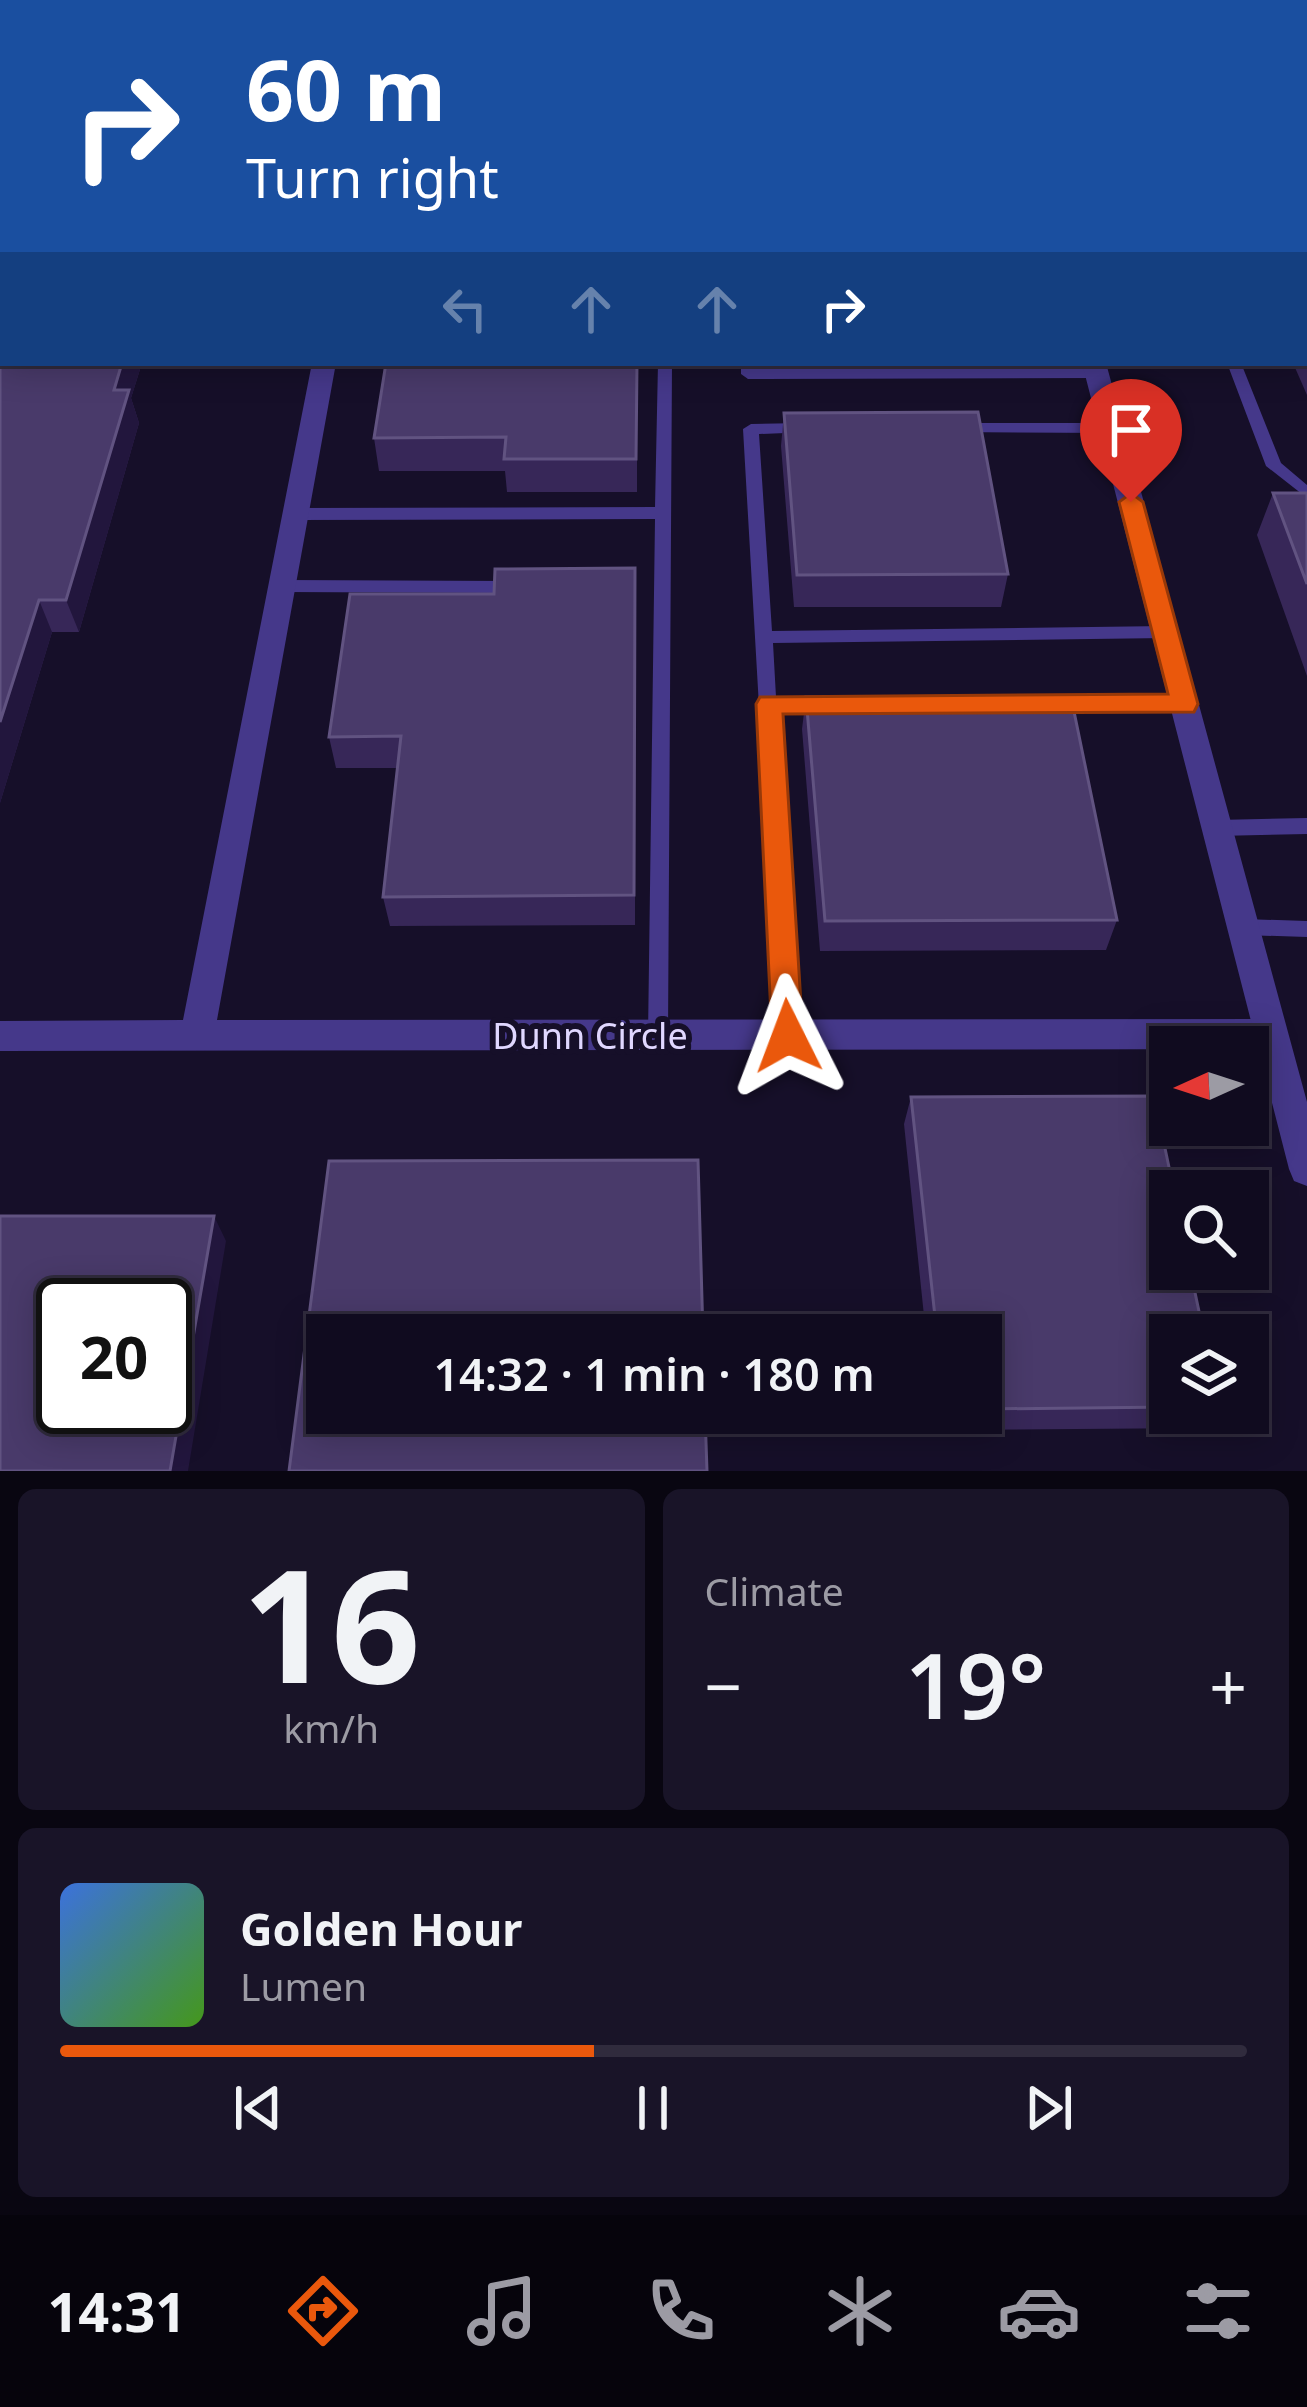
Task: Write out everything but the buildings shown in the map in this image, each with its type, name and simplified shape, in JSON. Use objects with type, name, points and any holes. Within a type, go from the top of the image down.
[{"type":"street","points":[[197,1036],[323,366]]},
{"type":"street","points":[[1095,368],[1307,1169]]},
{"type":"street","name":"Dunn Circle","points":[[0,1036],[1271,1034]]},
{"type":"lane","points":[[658,1036],[665,366]]},
{"type":"lane","points":[[748,366],[748,374],[1095,368]]},
{"type":"lane","points":[[1235,366],[1274,466],[1307,493]]},
{"type":"lane","points":[[788,1036],[751,428],[820,428]]},
{"type":"lane","points":[[938,428],[1112,428]]},
{"type":"lane","points":[[296,514],[663,513]]},
{"type":"lane","points":[[282,586],[544,587]]},
{"type":"lane","points":[[639,587],[662,587]]},
{"type":"lane","points":[[764,637],[1166,632]]},
{"type":"lane","points":[[769,704],[838,704]]},
{"type":"lane","points":[[1021,704],[1184,704]]},
{"type":"lane","points":[[1217,828],[1307,826]]},
{"type":"lane","points":[[1243,928],[1307,929]]},
{"type":"route","points":[[788,1036],[769,704],[1184,704],[1131,502]]}]
